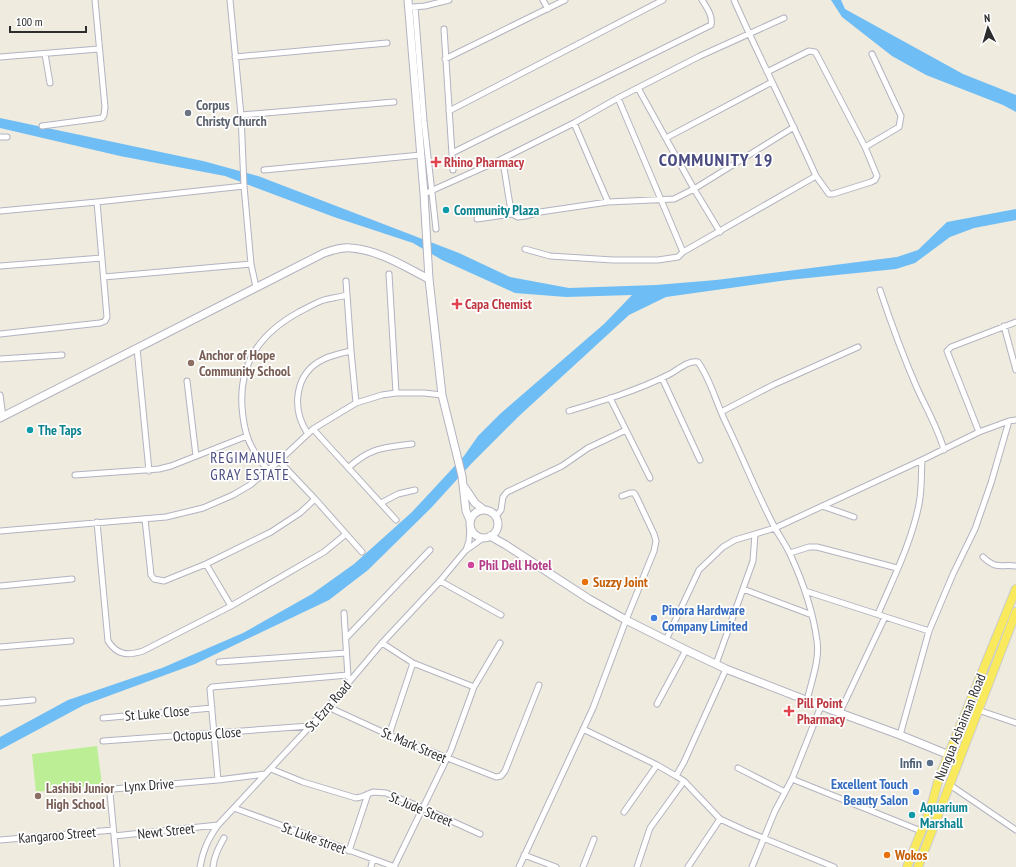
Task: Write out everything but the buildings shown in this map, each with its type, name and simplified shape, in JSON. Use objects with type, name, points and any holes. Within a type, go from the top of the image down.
[{"type":"main road","name":"Nungua Ashaiman Road","points":[[907,867],[948,756],[1016,589]]},
{"type":"main road","name":"Nungua Ashaiman Road","points":[[918,867],[1015,617]]},
{"type":"street","points":[[42,126],[102,118],[104,115],[105,108],[95,0]]},
{"type":"street","points":[[230,0],[241,115],[244,186],[252,264],[256,287]]},
{"type":"street","points":[[411,5],[449,0]]},
{"type":"street","points":[[543,0],[548,9]]},
{"type":"street","points":[[445,59],[565,0]]},
{"type":"street","points":[[449,111],[663,0]]},
{"type":"street","points":[[452,153],[711,25],[711,16],[702,0]]},
{"type":"street","points":[[734,0],[766,72],[794,127],[816,176],[829,194],[875,180],[877,173],[865,147],[818,55],[815,52],[808,51],[766,72]]},
{"type":"street","points":[[411,5],[421,155],[436,229]]},
{"type":"street","points":[[411,5],[424,122],[428,192],[429,279],[442,395],[462,476],[466,511],[475,535],[487,537],[506,545],[589,599],[626,620],[726,669],[900,735],[959,760]]},
{"type":"street","points":[[428,192],[500,160],[574,123],[618,98],[700,56],[784,18]]},
{"type":"street","points":[[444,29],[453,170]]},
{"type":"street","points":[[235,57],[387,43]]},
{"type":"street","points":[[0,57],[99,49]]},
{"type":"street","points":[[45,54],[50,83]]},
{"type":"street","points":[[865,147],[899,127],[901,122],[901,116],[872,54]]},
{"type":"street","points":[[666,138],[772,82]]},
{"type":"street","points":[[638,88],[694,189],[720,232]]},
{"type":"street","points":[[618,98],[683,252]]},
{"type":"street","points":[[241,115],[394,102]]},
{"type":"street","points":[[574,123],[608,202]]},
{"type":"street","points":[[477,219],[512,214],[518,217],[540,212],[608,202],[674,199],[694,189],[794,127]]},
{"type":"street","points":[[0,137],[7,136]]},
{"type":"street","points":[[264,170],[421,155]]},
{"type":"street","points":[[500,160],[504,168],[512,214]]},
{"type":"street","points":[[525,249],[550,256],[613,260],[658,260],[678,257],[683,252],[816,176]]},
{"type":"street","points":[[0,211],[244,186]]},
{"type":"street","points":[[0,334],[106,321],[104,277],[97,202]]},
{"type":"street","points":[[0,395],[1,418],[324,253],[342,248],[364,250],[385,258],[429,279]]},
{"type":"street","points":[[0,266],[102,258]]},
{"type":"street","points":[[104,277],[252,264]]},
{"type":"street","points":[[389,274],[396,393]]},
{"type":"street","points":[[346,281],[356,403]]},
{"type":"street","points":[[880,290],[902,353],[929,416],[941,438],[944,450]]},
{"type":"street","points":[[268,470],[251,448],[242,412],[242,382],[249,361],[260,343],[283,322],[323,300],[348,295]]},
{"type":"street","points":[[979,432],[947,351],[951,347],[1016,322]]},
{"type":"street","points":[[1004,326],[1016,370]]},
{"type":"street","points":[[721,412],[773,385],[858,347]]},
{"type":"street","points":[[137,348],[149,471]]},
{"type":"street","points":[[308,434],[302,425],[297,408],[299,385],[305,375],[323,360],[351,351]]},
{"type":"street","points":[[0,359],[62,355]]},
{"type":"street","points":[[569,411],[610,398],[662,378],[689,362],[698,362],[704,370],[721,412],[775,528],[790,553],[805,591],[812,615],[817,642],[817,651],[807,701]]},
{"type":"street","points":[[662,378],[700,460]]},
{"type":"street","points":[[187,381],[196,456]]},
{"type":"street","points":[[0,531],[166,517],[204,508],[233,495],[250,485],[313,430],[356,403],[382,395],[396,393],[424,393],[442,395]]},
{"type":"street","points":[[610,398],[650,478]]},
{"type":"street","points":[[666,640],[699,570],[723,546],[735,540],[775,528],[944,450],[979,432],[1009,421],[1016,420]]},
{"type":"street","points":[[900,735],[929,631],[952,574],[975,529],[991,483],[1009,421]]},
{"type":"street","points":[[313,430],[349,467],[396,520]]},
{"type":"street","points":[[496,516],[502,507],[503,497],[507,492],[562,466],[588,448],[626,430]]},
{"type":"street","points":[[75,475],[149,471],[172,466],[247,436]]},
{"type":"street","points":[[349,467],[369,452],[381,448],[412,444]]},
{"type":"street","points":[[878,614],[905,549],[919,505],[922,460]]},
{"type":"street","points":[[279,461],[362,552]]},
{"type":"street","points":[[464,487],[475,503],[496,516],[498,526],[506,545]]},
{"type":"street","points":[[380,503],[398,494],[415,490]]},
{"type":"street","points":[[519,867],[583,729],[654,551],[656,541],[654,534],[636,496],[634,493],[630,493],[622,496]]},
{"type":"street","points":[[145,519],[151,575],[154,579],[164,581],[206,564],[271,532],[300,513],[315,499]]},
{"type":"street","points":[[822,506],[854,517]]},
{"type":"street","points":[[466,551],[469,541],[470,524],[474,512],[483,509]]},
{"type":"street","points":[[97,522],[108,640],[112,648],[120,652],[131,654],[143,650],[231,606],[324,552],[346,534]]},
{"type":"street","points":[[487,537],[495,532],[498,526]]},
{"type":"street","points":[[716,664],[753,561],[755,534]]},
{"type":"street","name":"St. Ezra Road","points":[[200,867],[207,842],[218,825],[328,707],[382,643],[466,551],[487,537]]},
{"type":"street","points":[[790,553],[809,546],[817,547],[897,568]]},
{"type":"street","points":[[346,638],[430,550]]},
{"type":"street","points":[[983,557],[994,565],[1016,566]]},
{"type":"street","points":[[206,564],[231,606]]},
{"type":"street","points":[[0,586],[72,579]]},
{"type":"street","points":[[440,580],[501,615]]},
{"type":"street","points":[[743,589],[812,615]]},
{"type":"street","points":[[805,591],[929,631]]},
{"type":"street","points":[[344,614],[349,682]]},
{"type":"street","points":[[840,712],[884,617]]},
{"type":"street","points":[[0,647],[71,641]]},
{"type":"street","points":[[382,643],[413,663],[474,687]]},
{"type":"street","points":[[394,867],[447,759],[474,687],[500,643]]},
{"type":"street","points":[[657,704],[686,650]]},
{"type":"street","points":[[219,662],[346,653]]},
{"type":"street","points":[[389,735],[413,663]]},
{"type":"street","points":[[676,776],[684,762],[726,669]]},
{"type":"street","points":[[218,780],[210,691],[212,687],[348,675]]},
{"type":"street","name":"St. Mark Street","points":[[328,707],[389,735],[496,777],[501,776],[505,771],[539,685]]},
{"type":"street","points":[[0,703],[33,700]]},
{"type":"street","points":[[752,867],[763,838],[792,779],[821,706]]},
{"type":"street","name":"St Luke Close","points":[[103,718],[212,708]]},
{"type":"street","points":[[978,710],[1016,723]]},
{"type":"street","name":"Octopus Close","points":[[103,741],[310,726]]},
{"type":"street","points":[[583,729],[657,765],[684,781],[720,819],[834,867]]},
{"type":"street","points":[[624,812],[657,765]]},
{"type":"street","points":[[738,768],[785,792]]},
{"type":"street","name":"St. Jude Street","points":[[271,769],[303,782],[356,798],[373,792],[386,793],[480,834]]},
{"type":"street","name":"Lynx Drive","points":[[117,867],[110,793],[112,788],[218,780],[265,774]]},
{"type":"street","points":[[792,779],[921,831]]},
{"type":"street","points":[[637,867],[650,828],[684,781]]},
{"type":"street","points":[[950,785],[1016,830]]},
{"type":"street","points":[[349,851],[368,794]]},
{"type":"street","name":"St. Luke street","points":[[234,808],[394,867]]},
{"type":"street","points":[[688,867],[720,819]]},
{"type":"street","name":"Newt Street","points":[[114,833],[218,825]]},
{"type":"street","name":"Kangaroo Street","points":[[0,840],[114,833]]},
{"type":"street","points":[[213,867],[218,848],[224,838]]},
{"type":"street","points":[[583,867],[594,839]]},
{"type":"street","points":[[524,855],[556,867]]},
{"type":"street","points":[[371,867],[373,859]]},
{"type":"green space","points":[[97,746],[102,784],[36,792],[32,754]]},
{"type":"water","points":[[831,0],[841,0],[845,9],[963,74],[1016,95],[1016,112],[1003,105],[926,75],[892,56],[842,17]]},
{"type":"water","points":[[0,118],[203,161],[258,176],[459,253],[510,277],[569,288],[656,285],[716,280],[897,257],[918,250],[947,222],[1016,209],[1016,220],[974,228],[950,237],[915,263],[896,269],[788,280],[666,297],[629,315],[518,417],[471,464],[431,508],[368,570],[329,600],[195,664],[84,705],[0,750],[0,737],[68,700],[162,668],[243,633],[312,594],[354,564],[412,512],[464,456],[478,436],[500,414],[604,324],[632,295],[566,297],[515,293],[442,260],[413,243],[334,217],[225,176],[120,156],[0,128]]},
{"type":"place","name":"Corpus Christy Church","points":[[188,113]]},
{"type":"place","name":"Rhino Pharmacy","points":[[436,162]]},
{"type":"place","name":"Community Plaza","points":[[446,210]]},
{"type":"place","name":"Capa Chemist","points":[[457,304]]},
{"type":"place","name":"Anchor of Hope Community School","points":[[191,363]]},
{"type":"place","name":"The Taps","points":[[30,430]]},
{"type":"place","name":"Phil Dell Hotel","points":[[471,565]]},
{"type":"place","name":"Suzzy Joint","points":[[585,582]]},
{"type":"place","name":"Pinora Hardware Company Limited","points":[[654,618]]},
{"type":"place","name":"Pill Point Pharmacy","points":[[789,711]]},
{"type":"place","name":"Infin","points":[[930,763]]},
{"type":"place","name":"Excellent Touch Beauty Salon","points":[[916,792]]},
{"type":"place","name":"Lashibi Junior High School","points":[[38,796]]},
{"type":"place","name":"Aquarium Marshall","points":[[912,815]]},
{"type":"place","name":"Wokos","points":[[887,855]]},
{"type":"district","name":"COMMUNITY 19","points":[[716,160]]},
{"type":"district","name":"REGIMANUEL GRAY ESTATE","points":[[250,466]]}]
